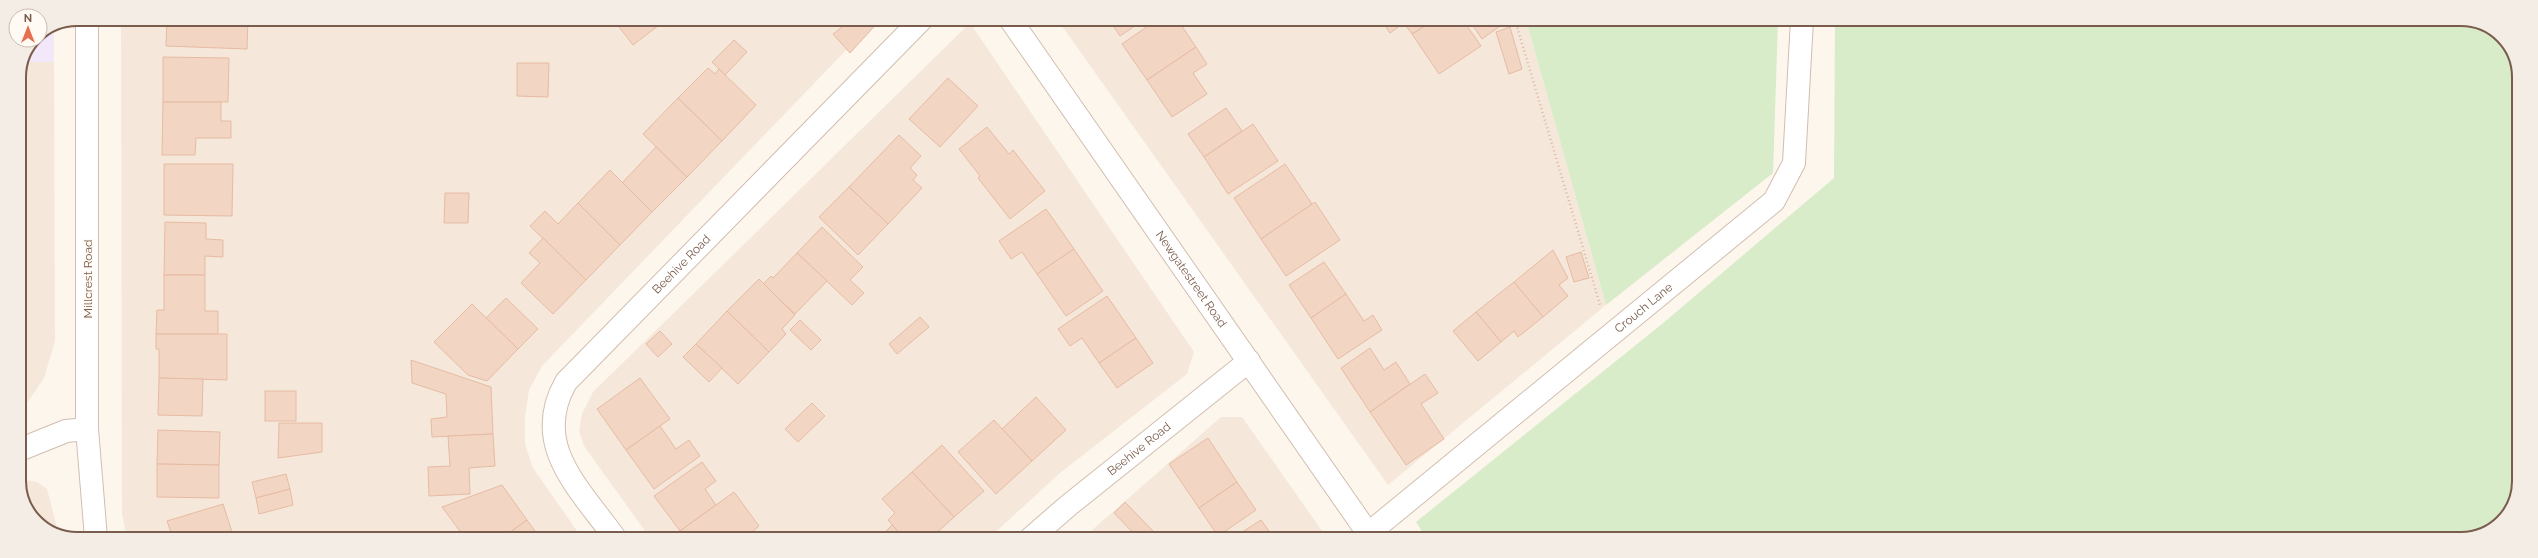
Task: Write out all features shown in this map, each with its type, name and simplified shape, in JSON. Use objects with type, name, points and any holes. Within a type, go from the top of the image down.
[{"type":"street","name":"Millcrest Road","points":[[87,26],[87,429],[96,532]]},
{"type":"street","name":"Beehive Road","points":[[611,532],[564,468],[556,449],[552,432],[553,417],[558,397],[566,382],[915,26]]},
{"type":"street","name":"Newgatestreet Road","points":[[1015,26],[1368,532]]},
{"type":"street","name":"Crouch Lane","points":[[1376,532],[1774,201],[1794,163],[1802,26]]},
{"type":"street","name":"Beehive Road","points":[[1038,532],[1069,505],[1249,361]]},
{"type":"street","points":[[26,447],[66,431],[87,429]]},
{"type":"path","points":[[1517,26],[1610,336]]},
{"type":"shaded area","points":[[121,26],[869,26],[542,366],[529,390],[525,416],[525,444],[533,468],[578,532],[126,532],[122,514]]},
{"type":"shaded area","points":[[967,26],[972,26],[1194,352],[1187,374],[1060,473],[996,532],[646,532],[584,446],[579,431],[582,414],[593,392]]},
{"type":"shaded area","points":[[1062,26],[1528,26],[1606,305],[1388,485]]},
{"type":"shaded area","points":[[54,32],[54,62],[28,62],[35,48],[48,48],[48,35]]},
{"type":"shaded area","points":[[28,62],[54,62],[55,341],[44,378],[26,405],[26,77]]},
{"type":"shaded area","points":[[1221,417],[1242,417],[1323,532],[1090,532]]},
{"type":"shaded area","points":[[26,480],[37,482],[47,489],[57,528],[46,522],[35,510],[27,491]]},
{"type":"green space","points":[[1528,26],[1778,26],[1773,173],[1606,305]]},
{"type":"green space","points":[[1835,26],[2461,26],[2481,30],[2495,39],[2503,48],[2508,57],[2512,73],[2512,481],[2511,491],[2505,507],[2495,519],[2487,525],[2471,531],[2461,532],[1422,532],[1416,522],[1662,324],[1834,178]]},
{"type":"building","points":[[167,26],[248,26],[247,49],[166,46]]},
{"type":"building","points":[[618,26],[658,26],[633,45]]},
{"type":"building","points":[[841,26],[875,26],[850,53],[833,34],[842,27]]},
{"type":"building","points":[[1115,26],[1135,26],[1120,36],[1114,27]]},
{"type":"building","points":[[1148,26],[1182,26],[1196,47],[1147,80],[1122,44]]},
{"type":"building","points":[[1385,26],[1400,26],[1390,33]]},
{"type":"building","points":[[1406,26],[1425,26],[1412,34]]},
{"type":"building","points":[[1425,26],[1467,26],[1481,46],[1439,74],[1412,34]]},
{"type":"building","points":[[1473,26],[1500,26],[1482,39]]},
{"type":"building","points":[[1510,27],[1522,69],[1509,74],[1496,32]]},
{"type":"building","points":[[734,40],[747,52],[725,75],[712,62]]},
{"type":"building","points":[[1196,47],[1207,64],[1193,73],[1207,94],[1172,117],[1147,80]]},
{"type":"building","points":[[163,57],[229,58],[228,102],[163,102]]},
{"type":"building","points":[[517,63],[549,63],[548,97],[517,96]]},
{"type":"building","points":[[708,68],[715,74],[719,69],[756,105],[722,141],[678,98]]},
{"type":"building","points":[[948,78],[978,106],[940,147],[909,119]]},
{"type":"building","points":[[678,98],[722,141],[687,177],[643,134]]},
{"type":"building","points":[[163,102],[221,102],[221,121],[231,121],[231,138],[196,138],[195,155],[162,155]]},
{"type":"building","points":[[1226,108],[1242,131],[1204,157],[1188,134]]},
{"type":"building","points":[[1253,124],[1278,161],[1228,194],[1204,157]]},
{"type":"building","points":[[987,127],[1009,154],[1013,150],[1045,191],[1010,219],[978,178],[980,176],[959,149]]},
{"type":"building","points":[[899,135],[921,156],[910,168],[917,175],[913,180],[922,188],[888,224],[849,187]]},
{"type":"building","points":[[656,147],[687,177],[652,212],[622,183]]},
{"type":"building","points":[[164,164],[233,164],[232,216],[164,215]]},
{"type":"building","points":[[1285,164],[1312,204],[1261,239],[1234,198]]},
{"type":"building","points":[[610,170],[652,212],[620,245],[578,203]]},
{"type":"building","points":[[849,187],[888,224],[858,255],[819,217]]},
{"type":"building","points":[[445,193],[469,193],[468,223],[444,223]]},
{"type":"building","points":[[1315,202],[1340,240],[1286,276],[1261,239]]},
{"type":"building","points":[[578,203],[620,245],[586,280],[530,226],[545,211],[558,224]]},
{"type":"building","points":[[1046,209],[1074,249],[1037,274],[1022,252],[1011,259],[999,241]]},
{"type":"building","points":[[165,222],[206,223],[206,239],[223,240],[223,257],[205,256],[205,275],[164,275]]},
{"type":"building","points":[[822,227],[863,267],[850,280],[864,293],[852,305],[797,253]]},
{"type":"building","points":[[543,238],[586,280],[553,314],[521,283],[540,263],[529,253]]},
{"type":"building","points":[[1074,249],[1103,291],[1066,316],[1037,274]]},
{"type":"building","points":[[1553,250],[1568,278],[1559,285],[1568,296],[1543,317],[1514,282]]},
{"type":"building","points":[[1581,252],[1589,278],[1574,282],[1566,257]]},
{"type":"building","points":[[797,253],[827,281],[795,314],[763,284],[771,276],[773,278]]},
{"type":"building","points":[[1324,262],[1346,294],[1311,318],[1289,285]]},
{"type":"building","points":[[164,275],[205,275],[205,311],[218,311],[218,334],[156,334],[157,310],[164,310]]},
{"type":"building","points":[[759,279],[795,315],[782,329],[786,334],[769,352],[727,311]]},
{"type":"building","points":[[1514,282],[1543,317],[1518,337],[1514,331],[1501,342],[1476,312]]},
{"type":"building","points":[[1346,294],[1364,321],[1373,315],[1382,330],[1338,359],[1311,318]]},
{"type":"building","points":[[1107,296],[1136,338],[1099,363],[1082,338],[1070,346],[1058,329]]},
{"type":"building","points":[[506,298],[538,329],[518,349],[486,318]]},
{"type":"building","points":[[472,304],[518,349],[487,381],[468,375],[434,342]]},
{"type":"building","points":[[727,311],[769,352],[738,384],[696,344]]},
{"type":"building","points":[[1476,312],[1501,342],[1478,361],[1453,331]]},
{"type":"building","points":[[920,317],[929,327],[897,354],[889,344]]},
{"type":"building","points":[[800,320],[821,340],[811,350],[790,330]]},
{"type":"building","points":[[660,331],[672,344],[658,357],[646,344]]},
{"type":"building","points":[[156,334],[227,334],[227,380],[159,378],[159,349],[156,349]]},
{"type":"building","points":[[1136,338],[1153,363],[1117,388],[1099,363]]},
{"type":"building","points":[[696,344],[722,368],[709,382],[683,357]]},
{"type":"building","points":[[1370,348],[1384,370],[1396,362],[1410,384],[1370,412],[1341,368]]},
{"type":"building","points":[[411,360],[491,387],[493,434],[432,437],[431,419],[447,417],[446,394],[412,383]]},
{"type":"building","points":[[1425,374],[1438,393],[1421,404],[1444,439],[1406,465],[1370,412]]},
{"type":"building","points":[[159,378],[203,379],[202,416],[158,415]]},
{"type":"building","points":[[640,378],[670,419],[626,450],[597,409]]},
{"type":"building","points":[[265,391],[296,391],[296,421],[265,421]]},
{"type":"building","points":[[1036,397],[1066,430],[1032,461],[1002,429]]},
{"type":"building","points":[[812,403],[825,416],[798,442],[785,429]]},
{"type":"building","points":[[994,420],[1032,461],[996,494],[958,452]]},
{"type":"building","points":[[279,423],[322,423],[322,452],[278,458]]},
{"type":"building","points":[[660,426],[676,449],[689,440],[700,456],[654,489],[626,450]]},
{"type":"building","points":[[158,430],[220,432],[219,465],[157,464]]},
{"type":"building","points":[[493,434],[495,466],[469,468],[470,494],[429,496],[428,467],[450,466],[448,436]]},
{"type":"building","points":[[1208,438],[1237,482],[1199,508],[1169,464]]},
{"type":"building","points":[[942,445],[984,491],[954,517],[912,472]]},
{"type":"building","points":[[702,462],[716,481],[705,489],[716,505],[680,531],[654,496]]},
{"type":"building","points":[[157,464],[219,465],[219,498],[157,497]]},
{"type":"building","points":[[912,472],[954,517],[938,532],[899,532],[888,520],[895,513],[882,499]]},
{"type":"building","points":[[286,474],[290,489],[256,498],[252,482]]},
{"type":"building","points":[[1237,482],[1256,510],[1224,532],[1215,532],[1199,508]]},
{"type":"building","points":[[502,485],[527,520],[510,532],[461,532],[442,507]]},
{"type":"building","points":[[290,489],[293,505],[259,514],[256,498]]},
{"type":"building","points":[[734,492],[759,526],[752,532],[680,531]]},
{"type":"building","points":[[1125,502],[1154,532],[1132,532],[1114,513]]},
{"type":"building","points":[[223,504],[232,532],[171,532],[167,521]]},
{"type":"building","points":[[527,520],[536,532],[510,532]]},
{"type":"building","points":[[1261,520],[1270,532],[1242,532]]},
{"type":"building","points":[[892,525],[898,532],[885,532]]}]
